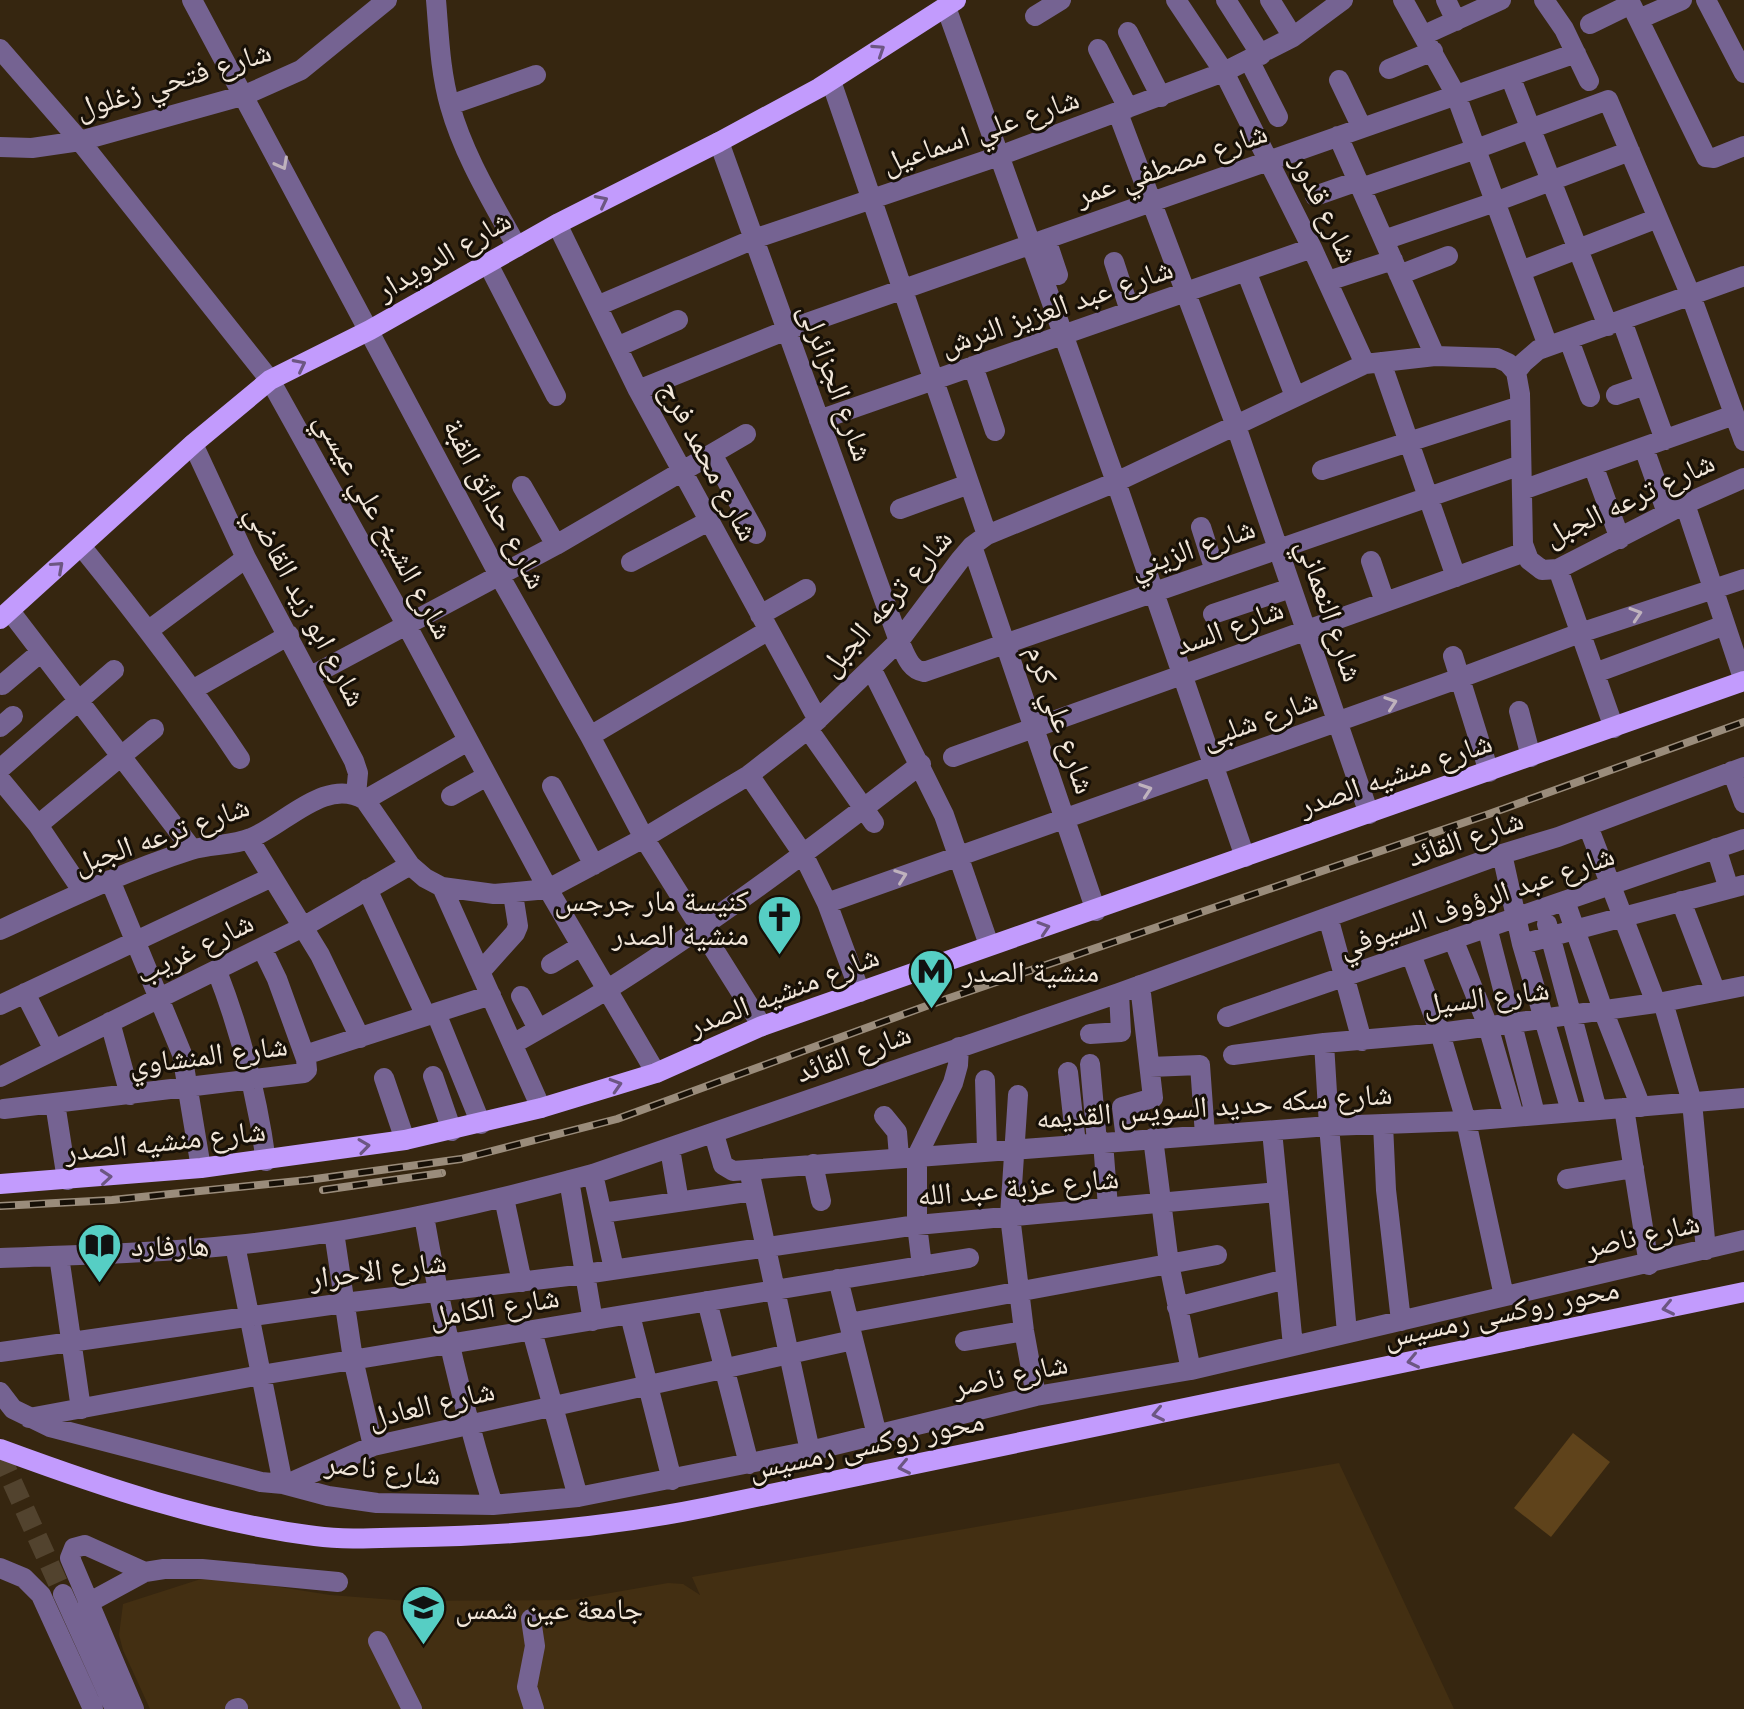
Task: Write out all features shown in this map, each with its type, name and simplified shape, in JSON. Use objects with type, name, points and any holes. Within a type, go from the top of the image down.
[{"type":"main road","name":"شارع الدويدار","points":[[5,615],[193,444],[270,380],[370,330],[557,224],[831,81],[951,4]]},
{"type":"main road","name":"شارع منشيه الصدر","points":[[0,1184],[266,1161],[452,1131],[541,1108],[656,1073],[762,1026],[1744,681]]},
{"type":"main road","name":"محور روكسى رمسيس","points":[[0,1449],[137,1497],[200,1515],[319,1537],[459,1536],[553,1531],[615,1524],[708,1507],[1744,1292]]},
{"type":"street","name":"شارع حدائق القبة","points":[[192,0],[499,575],[644,838],[762,1026]]},
{"type":"street","name":"شارع فتحي زغلول","points":[[0,147],[32,148],[80,141],[245,95],[301,70],[387,0]]},
{"type":"street","points":[[436,0],[442,73],[450,105],[462,141],[517,247]]},
{"type":"street","points":[[1035,16],[1061,0]]},
{"type":"street","name":"شارع قدور","points":[[1176,0],[1224,72],[1328,281],[1373,363],[1409,442],[1456,577]]},
{"type":"street","points":[[1226,0],[1255,58],[1278,117]]},
{"type":"street","points":[[1270,0],[1293,37]]},
{"type":"street","name":"شارع علي اسماعيل","points":[[597,306],[754,239],[999,156],[1224,72],[1293,37],[1343,0]]},
{"type":"street","points":[[1403,0],[1456,95],[1548,346]]},
{"type":"street","points":[[1446,0],[1456,21]]},
{"type":"street","points":[[1389,69],[1456,21],[1501,0]]},
{"type":"street","points":[[1544,0],[1564,29],[1589,81]]},
{"type":"street","points":[[1590,24],[1633,8],[1682,0]]},
{"type":"street","points":[[1706,0],[1744,73]]},
{"type":"street","points":[[951,4],[999,156],[1038,242],[1058,275]]},
{"type":"street","points":[[1633,8],[1706,157],[1714,158],[1744,146]]},
{"type":"street","points":[[1128,32],[1161,97]]},
{"type":"street","name":"شارع الشيخ علي عيسي","points":[[0,49],[80,141],[270,380],[548,889],[656,1073]]},
{"type":"street","name":"شارع النعماني","points":[[1098,49],[1123,111],[1151,202],[1236,426],[1369,814]]},
{"type":"street","name":"شارع مصطفي عمر","points":[[638,390],[787,330],[1576,53]]},
{"type":"street","points":[[450,105],[536,75]]},
{"type":"street","points":[[1510,76],[1578,249],[1645,385],[1665,440]]},
{"type":"street","points":[[1339,80],[1362,128]]},
{"type":"street","name":"شارع علي كرم","points":[[831,81],[969,484],[979,540],[1005,644],[1096,911]]},
{"type":"street","points":[[1315,196],[1476,149],[1607,99],[1691,296],[1744,441]]},
{"type":"street","points":[[1338,136],[1435,356]]},
{"type":"street","name":"شارع الجزائرلى","points":[[719,142],[899,641]]},
{"type":"street","points":[[1384,240],[1630,151]]},
{"type":"street","points":[[1521,271],[1658,218]]},
{"type":"street","name":"شارع محمد فرج","points":[[557,224],[638,390],[764,622],[813,725],[869,816]]},
{"type":"street","points":[[1038,242],[1063,335],[1245,857]]},
{"type":"street","name":"شارع عبد العزيز النرش","points":[[819,420],[1312,248]]},
{"type":"street","points":[[1328,281],[1448,256]]},
{"type":"street","points":[[1114,262],[1130,311]]},
{"type":"street","points":[[488,264],[556,396]]},
{"type":"street","points":[[1246,271],[1295,396]]},
{"type":"street","points":[[1516,372],[1530,355],[1548,346],[1744,276]]},
{"type":"street","points":[[617,347],[678,320]]},
{"type":"street","points":[[1569,340],[1590,397]]},
{"type":"street","name":"شارع ترعه الجبل","points":[[0,930],[110,880],[192,849],[249,839],[332,794],[361,798],[410,865],[442,887],[465,892],[513,894],[548,889],[644,838],[749,775],[813,725],[899,641],[979,540],[1116,482],[1295,396],[1373,363],[1435,356],[1497,358],[1508,363],[1516,372],[1520,383],[1525,552],[1529,560],[1542,570],[1558,569],[1676,508],[1744,478]]},
{"type":"street","points":[[973,366],[995,431]]},
{"type":"street","points":[[1616,395],[1645,385]]},
{"type":"street","points":[[1322,470],[1520,406]]},
{"type":"street","points":[[1522,490],[1734,415]]},
{"type":"street","points":[[311,676],[556,545],[746,434]]},
{"type":"street","name":"شارع ابو زيد القاضي","points":[[193,444],[246,558],[354,761],[361,798]]},
{"type":"street","points":[[1644,448],[1676,508],[1712,589],[1744,681]]},
{"type":"street","points":[[712,454],[761,532],[726,552]]},
{"type":"street","name":"شارع الزيني","points":[[899,641],[912,667],[920,672],[1521,465]]},
{"type":"street","points":[[1593,465],[1620,539]]},
{"type":"street","points":[[900,509],[969,484]]},
{"type":"street","points":[[522,486],[556,545]]},
{"type":"street","points":[[631,562],[709,521]]},
{"type":"street","points":[[1201,527],[1215,571]]},
{"type":"street","points":[[81,546],[194,689],[240,759]]},
{"type":"street","name":"شارع السد","points":[[953,757],[1525,552]]},
{"type":"street","points":[[149,630],[246,558]]},
{"type":"street","points":[[1371,561],[1385,602]]},
{"type":"street","points":[[1558,569],[1614,728]]},
{"type":"street","name":"شارع شلبى","points":[[827,903],[1580,633],[1744,579]]},
{"type":"street","points":[[1213,614],[1291,588]]},
{"type":"street","points":[[590,736],[764,622],[806,589]]},
{"type":"street","points":[[5,615],[41,652],[192,849]]},
{"type":"street","points":[[1595,673],[1725,625]]},
{"type":"street","points":[[194,689],[289,635]]},
{"type":"street","points":[[2,685],[41,652]]},
{"type":"street","points":[[1453,656],[1489,772]]},
{"type":"street","points":[[0,769],[114,670]]},
{"type":"street","points":[[872,670],[921,764],[959,856],[989,945]]},
{"type":"street","points":[[1519,711],[1531,757]]},
{"type":"street","points":[[38,825],[154,729]]},
{"type":"street","points":[[361,798],[468,741]]},
{"type":"street","points":[[513,1044],[607,989],[803,854],[869,816],[921,764]]},
{"type":"street","points":[[1738,769],[1744,803]]},
{"type":"street","name":"شارع القائد","points":[[0,1258],[235,1245],[334,1232],[424,1216],[593,1174],[1119,993],[1502,854],[1588,826],[1738,769]]},
{"type":"street","points":[[749,775],[803,854],[827,903],[860,992]]},
{"type":"street","points":[[451,796],[487,776]]},
{"type":"street","points":[[552,786],[594,865]]},
{"type":"street","points":[[3,789],[38,825],[83,892]]},
{"type":"street","points":[[1588,826],[1660,1003],[1692,1102],[1706,1250]]},
{"type":"street","points":[[249,839],[320,955],[360,1038]]},
{"type":"street","name":"شارع عبد الرؤوف السيوفي","points":[[1227,1017],[1744,839]]},
{"type":"street","points":[[1522,944],[1681,901],[1740,890],[1716,848]]},
{"type":"street","points":[[1502,854],[1522,944],[1571,1111]]},
{"type":"street","name":"شارع غريب","points":[[0,1077],[303,927],[410,865]]},
{"type":"street","points":[[0,1005],[272,877]]},
{"type":"street","points":[[110,880],[182,1054],[201,1168]]},
{"type":"street","points":[[442,887],[541,1108]]},
{"type":"street","points":[[367,889],[431,1015],[481,1124]]},
{"type":"street","points":[[480,972],[510,941],[518,926],[513,894]]},
{"type":"street","points":[[1565,901],[1633,1108],[1634,1168],[1649,1265]]},
{"type":"street","points":[[1681,901],[1715,990]]},
{"type":"street","points":[[1543,908],[1597,1110]]},
{"type":"street","points":[[1328,917],[1362,1041]]},
{"type":"street","points":[[1487,927],[1535,1114]]},
{"type":"street","points":[[1453,939],[1488,1026],[1514,1116]]},
{"type":"street","points":[[551,964],[581,946]]},
{"type":"street","points":[[262,948],[277,979],[306,1059]]},
{"type":"street","points":[[1411,954],[1440,1033],[1466,1121],[1504,1296]]},
{"type":"street","points":[[217,971],[237,1024],[253,1081],[266,1161]]},
{"type":"street","points":[[1126,1140],[1122,1107],[1153,1098],[1140,985]]},
{"type":"street","name":"شارع السيل","points":[[1233,1055],[1440,1033],[1660,1003],[1744,986]]},
{"type":"street","points":[[25,993],[54,1050]]},
{"type":"street","points":[[1090,1034],[1121,1032],[1119,993]]},
{"type":"street","name":"شارع المنشاوي","points":[[4,1109],[304,1073],[307,1070],[306,1059],[311,1053],[491,995]]},
{"type":"street","points":[[521,996],[538,1029]]},
{"type":"street","points":[[110,1022],[130,1095]]},
{"type":"street","points":[[1324,1043],[1347,1333]]},
{"type":"street","points":[[908,1156],[953,1083],[959,1047]]},
{"type":"street","points":[[1090,1064],[1108,1207]]},
{"type":"street","points":[[1150,1067],[1200,1065],[1205,1135]]},
{"type":"street","points":[[1068,1072],[1076,1144]]},
{"type":"street","points":[[433,1076],[452,1131]]},
{"type":"street","points":[[384,1078],[405,1140]]},
{"type":"street","points":[[985,1080],[987,1150]]},
{"type":"street","points":[[1018,1095],[1010,1216],[1024,1331],[1036,1396]]},
{"type":"street","name":"شارع سكه حديد السويس القديمه","points":[[749,1170],[1013,1148],[1329,1126],[1466,1121],[1744,1098]]},
{"type":"street","points":[[55,1103],[67,1180]]},
{"type":"street","points":[[884,1116],[897,1132],[908,1156],[922,1266]]},
{"type":"street","points":[[1383,1124],[1386,1190],[1401,1321]]},
{"type":"street","points":[[1272,1131],[1293,1346]]},
{"type":"street","points":[[714,1134],[723,1165],[733,1171],[749,1170],[810,1451]]},
{"type":"street","points":[[1153,1138],[1169,1264],[1191,1370]]},
{"type":"street","points":[[670,1149],[679,1202]]},
{"type":"street","points":[[813,1164],[821,1201]]},
{"type":"street","points":[[1567,1179],[1634,1168]]},
{"type":"street","points":[[593,1174],[614,1269]]},
{"type":"street","points":[[569,1180],[593,1321]]},
{"type":"street","points":[[602,1213],[753,1191]]},
{"type":"street","name":"شارع عزبة عبد الله","points":[[765,1248],[917,1225],[1278,1192]]},
{"type":"street","points":[[504,1198],[522,1282]]},
{"type":"street","points":[[424,1216],[448,1344],[468,1425],[493,1505]]},
{"type":"street","points":[[334,1232],[353,1359],[373,1446]]},
{"type":"street","name":"شارع ناصر","points":[[283,1484],[363,1502],[493,1505],[578,1497],[810,1451],[1036,1396],[1191,1370],[1649,1265],[1744,1240]]},
{"type":"street","points":[[0,1392],[9,1406],[56,1429],[261,1482],[283,1484],[235,1245]]},
{"type":"street","name":"شارع الاحرار","points":[[0,1352],[765,1248]]},
{"type":"street","name":"شارع العادل","points":[[283,1484],[373,1446],[788,1354],[851,1331],[1020,1293],[1217,1255]]},
{"type":"street","points":[[59,1256],[81,1409]]},
{"type":"street","name":"شارع الكامل","points":[[29,1418],[353,1359],[969,1258]]},
{"type":"street","points":[[838,1279],[877,1435]]},
{"type":"street","points":[[1177,1307],[1286,1279]]},
{"type":"street","points":[[707,1301],[749,1464]]},
{"type":"street","points":[[630,1315],[672,1480]]},
{"type":"street","points":[[532,1331],[578,1497]]},
{"type":"street","points":[[965,1341],[1024,1331]]},
{"type":"street","points":[[134,1709],[70,1558],[74,1548],[85,1545],[145,1572]]},
{"type":"street","points":[[0,1568],[24,1578],[41,1595],[93,1709]]},
{"type":"street","points":[[88,1603],[145,1572],[164,1569],[202,1569],[338,1582]]},
{"type":"street","points":[[63,1594],[115,1709]]},
{"type":"street","points":[[531,1619],[535,1646],[527,1681],[534,1709]]},
{"type":"street","points":[[378,1641],[412,1709]]},
{"type":"shaded area","points":[[1573,1433],[1610,1462],[1551,1537],[1514,1508]]},
{"type":"shaded area","points":[[1339,1463],[1454,1709],[150,1709],[119,1635],[123,1604],[204,1578],[215,1577],[330,1595],[408,1601],[570,1600],[668,1583],[683,1584],[700,1595],[692,1577]]},
{"type":"tunnel","points":[[0,1455],[63,1594]]},
{"type":"railway","points":[[0,1206],[112,1200],[308,1180],[461,1159],[617,1119],[929,1005],[1489,814],[1744,722]]},
{"type":"railway","points":[[323,1190],[442,1173]]},
{"type":"place","name":"كنيسة مار جرجس منشية الصدر","points":[[780,956]]},
{"type":"place","name":"منشية الصدر","points":[[931,1010]]},
{"type":"place","name":"هارفارد","points":[[100,1284]]},
{"type":"place","name":"جامعة عين شمس","points":[[424,1647]]}]
